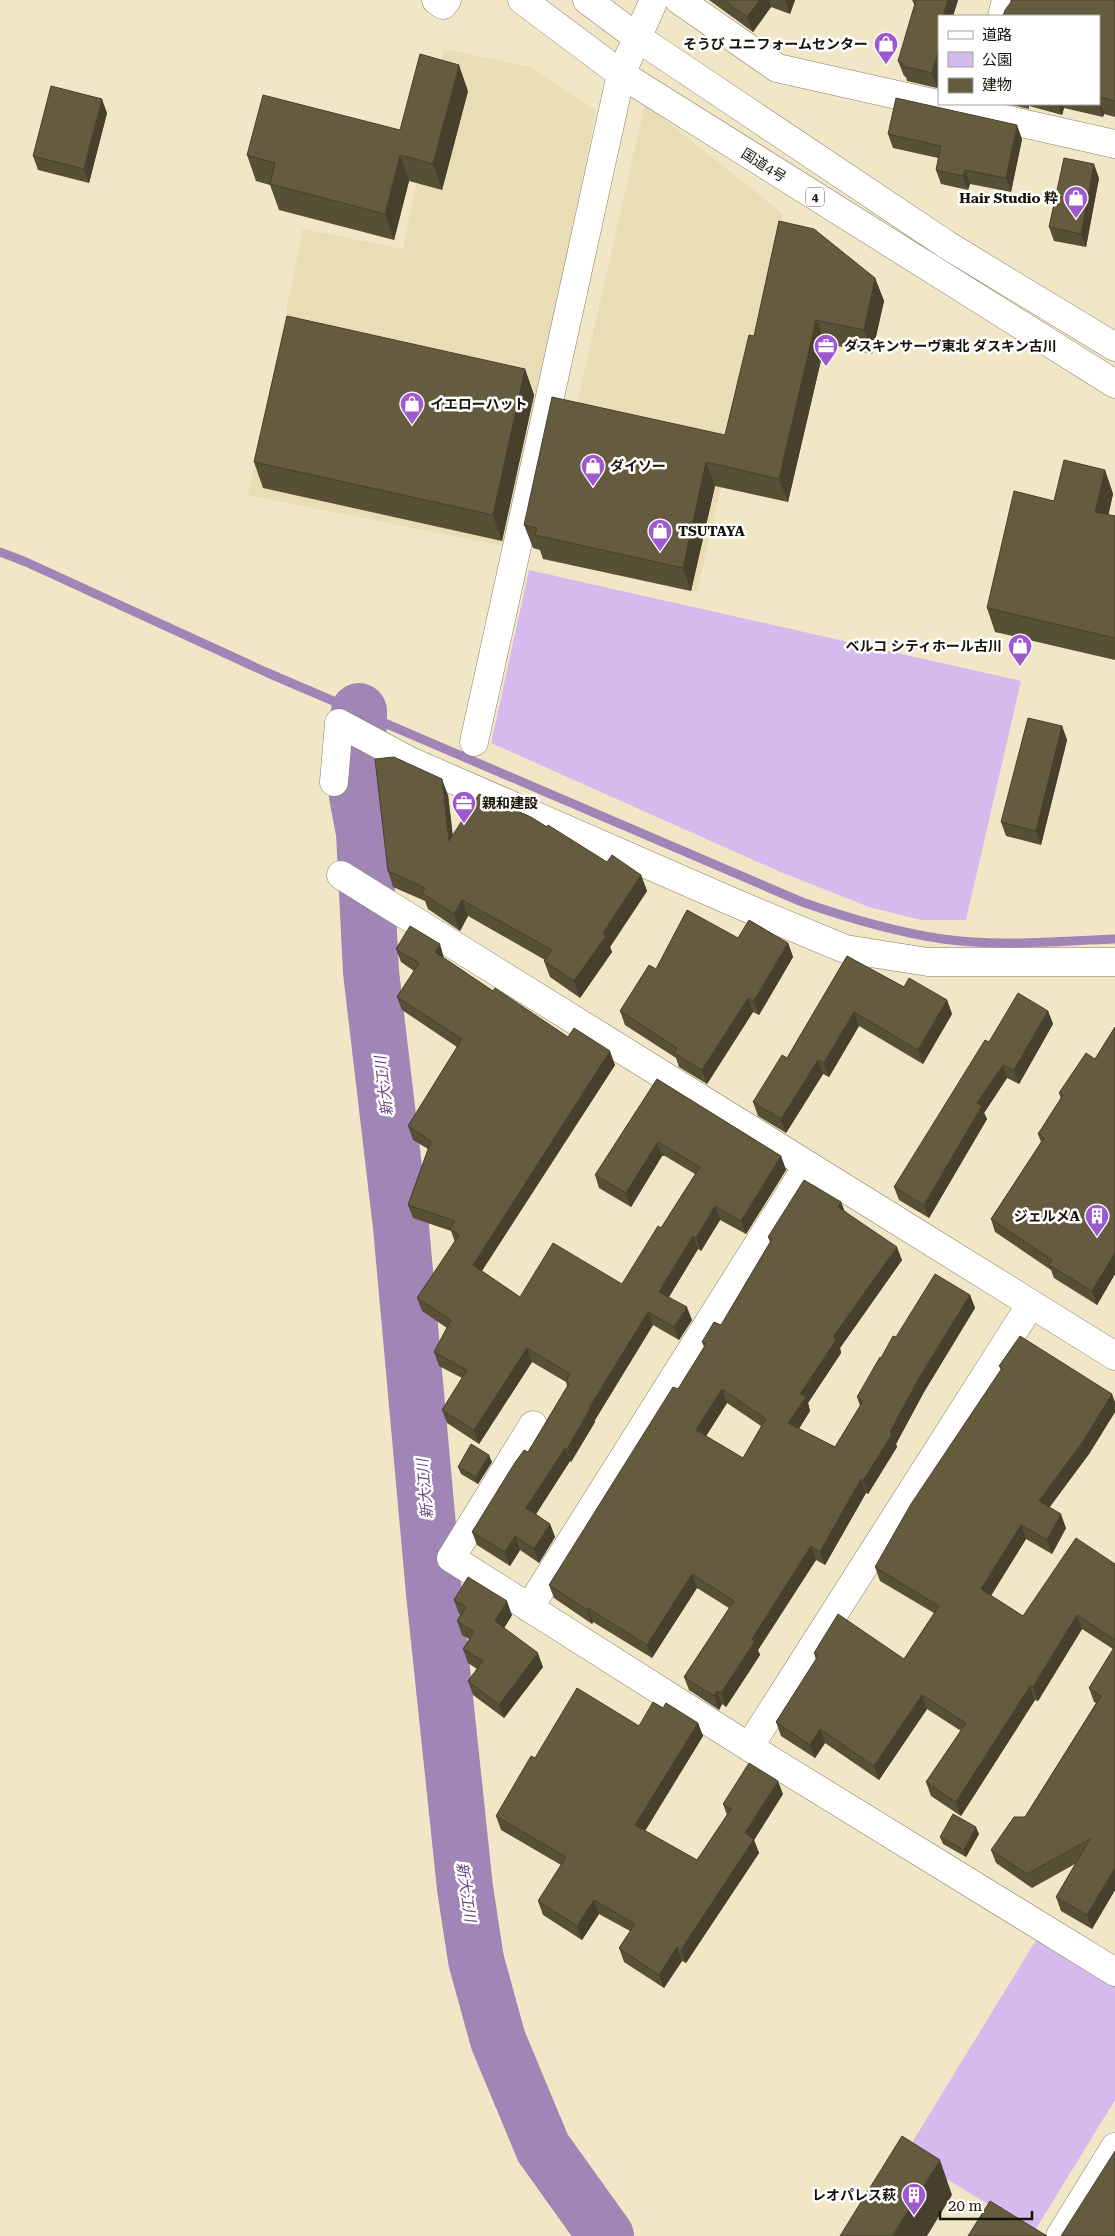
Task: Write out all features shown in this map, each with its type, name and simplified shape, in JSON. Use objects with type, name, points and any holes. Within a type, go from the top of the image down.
[{"type":"main road","points":[[436,0],[443,5],[447,0]]},
{"type":"main road","name":"国道4号","points":[[522,0],[621,74],[1115,384]]},
{"type":"main road","points":[[587,0],[638,38],[947,245],[1115,347]]},
{"type":"main road","points":[[474,742],[621,74],[654,0]]},
{"type":"main road","points":[[680,0],[777,68],[938,100]]},
{"type":"main road","points":[[1002,15],[1006,0]]},
{"type":"main road","points":[[965,105],[1115,144]]},
{"type":"main road","points":[[334,782],[338,736],[410,761],[734,903],[845,949],[928,962],[1115,962]]},
{"type":"main road","points":[[342,875],[1115,1356]]},
{"type":"main road","points":[[529,1608],[808,1165]]},
{"type":"main road","points":[[749,1747],[1031,1304]]},
{"type":"main road","points":[[533,1425],[451,1558],[749,1747],[1115,1972]]},
{"type":"main road","points":[[1060,2236],[1115,2147]]},
{"type":"shaded area","points":[[444,49],[530,67],[596,111],[507,547],[248,495],[303,229],[403,249]]},
{"type":"shaded area","points":[[645,104],[783,214],[697,593],[542,558]]},
{"type":"green space","points":[[529,570],[1021,681],[966,920],[921,920],[869,907],[778,871],[491,743]]},
{"type":"green space","points":[[1036,1940],[1115,1986],[1115,2100],[1034,2232],[905,2154]]},
{"type":"building","points":[[724,0],[760,0],[747,17]]},
{"type":"building","points":[[916,0],[948,0],[943,15],[938,15],[938,52],[932,73],[902,66],[903,63],[898,61]]},
{"type":"building","points":[[1011,0],[1115,0],[1115,101],[1100,97],[1100,15],[1003,15]]},
{"type":"building","points":[[420,54],[459,65],[433,164],[400,155],[385,214],[270,184],[275,163],[247,155],[263,95],[400,130]]},
{"type":"building","points":[[51,86],[102,99],[84,169],[33,156]]},
{"type":"building","points":[[896,98],[1017,125],[1006,178],[965,170],[963,176],[936,170],[941,146],[888,134]]},
{"type":"building","points":[[1064,158],[1094,164],[1081,234],[1049,227]]},
{"type":"building","points":[[779,221],[814,229],[875,278],[864,330],[816,320],[779,479],[706,462],[683,568],[535,535],[537,528],[524,525],[552,397],[725,435],[749,335],[754,336]]},
{"type":"building","points":[[287,316],[525,369],[493,515],[254,462]]},
{"type":"building","points":[[1064,460],[1105,470],[1095,512],[1115,516],[1115,638],[987,608],[1014,491],[1054,501]]},
{"type":"building","points":[[1028,718],[1062,726],[1036,831],[1001,822]]},
{"type":"building","points":[[394,757],[442,779],[449,841],[479,794],[531,817],[547,827],[548,825],[607,862],[612,855],[641,875],[603,933],[606,936],[574,981],[544,961],[552,950],[462,900],[454,914],[422,893],[425,888],[388,871],[375,759]]},
{"type":"building","points":[[687,910],[738,938],[749,920],[788,943],[754,1001],[748,998],[702,1070],[674,1053],[677,1048],[620,1011],[649,965],[656,969]]},
{"type":"building","points":[[410,926],[440,944],[435,952],[493,991],[495,988],[568,1037],[574,1028],[610,1051],[473,1265],[520,1297],[553,1243],[622,1284],[658,1226],[661,1228],[700,1167],[657,1143],[626,1193],[595,1175],[657,1079],[781,1156],[741,1221],[715,1206],[696,1238],[693,1236],[659,1292],[687,1307],[674,1327],[648,1312],[589,1408],[567,1449],[565,1448],[526,1508],[550,1524],[534,1549],[515,1536],[505,1552],[472,1532],[514,1464],[524,1450],[528,1452],[569,1384],[566,1381],[570,1374],[527,1348],[474,1430],[442,1410],[467,1370],[434,1352],[451,1320],[417,1298],[459,1235],[450,1229],[455,1221],[408,1205],[431,1141],[408,1126],[462,1039],[397,997],[419,963],[396,949]]},
{"type":"building","points":[[847,956],[904,987],[909,978],[947,1000],[918,1050],[854,1012],[824,1063],[818,1060],[781,1119],[753,1102],[782,1055],[787,1058]]},
{"type":"building","points":[[1018,993],[1048,1011],[1014,1070],[1003,1065],[977,1103],[982,1106],[924,1205],[894,1187],[985,1040],[989,1042]]},
{"type":"building","points":[[1115,1027],[1115,1253],[1092,1291],[1049,1265],[1052,1260],[991,1219],[1044,1138],[1038,1134],[1063,1095],[1059,1093],[1086,1053],[1095,1059]]},
{"type":"building","points":[[804,1180],[841,1202],[838,1207],[897,1247],[833,1337],[836,1340],[800,1394],[806,1397],[788,1423],[835,1447],[863,1401],[857,1397],[880,1357],[893,1336],[896,1337],[935,1274],[970,1295],[919,1378],[890,1432],[892,1434],[863,1481],[861,1479],[820,1552],[811,1546],[752,1639],[755,1641],[721,1693],[717,1691],[714,1696],[684,1677],[734,1601],[692,1574],[647,1645],[549,1585],[673,1387],[678,1389],[706,1344],[702,1342],[714,1322],[721,1325],[772,1239],[768,1237]],"holes":[[[722,1389],[766,1419],[743,1458],[696,1430]]]},
{"type":"building","points":[[1020,1336],[1112,1394],[1084,1440],[1039,1501],[1061,1514],[1047,1540],[1021,1525],[981,1589],[1023,1616],[1076,1538],[1115,1564],[1115,1640],[1077,1615],[1033,1687],[1030,1686],[956,1802],[926,1782],[966,1723],[922,1695],[874,1766],[820,1729],[810,1745],[776,1722],[818,1656],[814,1653],[838,1614],[904,1659],[939,1606],[875,1567],[911,1504],[1002,1368],[999,1366]]},
{"type":"building","points":[[471,1444],[489,1455],[476,1477],[458,1467]]},
{"type":"building","points":[[468,1577],[507,1601],[495,1621],[538,1653],[499,1705],[468,1681],[483,1661],[463,1649],[474,1632],[457,1621],[466,1607],[454,1600]]},
{"type":"building","points":[[1115,1646],[1115,1868],[1087,1915],[1056,1897],[1090,1839],[1027,1874],[991,1850],[1014,1817],[1025,1817],[1101,1696],[1089,1688]]},
{"type":"building","points":[[577,1688],[639,1726],[653,1702],[663,1708],[666,1703],[698,1723],[635,1825],[697,1860],[731,1809],[723,1804],[749,1763],[778,1781],[745,1833],[754,1839],[681,1950],[677,1947],[659,1975],[619,1948],[635,1924],[594,1900],[577,1926],[538,1901],[566,1857],[496,1816],[531,1756],[535,1758]]},
{"type":"building","points":[[953,1814],[976,1827],[964,1850],[940,1837]]},
{"type":"building","points":[[902,2136],[940,2160],[892,2236],[840,2236]]},
{"type":"building","points":[[1115,2151],[1115,2236],[1061,2236]]},
{"type":"building","points":[[990,2201],[1047,2236],[968,2236]]},
{"type":"waterway","points":[[0,552],[26,562],[268,673],[802,902],[871,924],[943,939],[985,943],[1115,939]]},
{"type":"waterway","name":"新大江川","points":[[359,711],[357,796],[364,833],[371,972],[401,1227],[434,1593],[465,1888],[476,1960],[498,2040],[543,2148],[606,2236]]},
{"type":"place","name":"そうび ユニフォームセンター","points":[[886,65]]},
{"type":"place","name":"Hair Studio 粋","points":[[1076,219]]},
{"type":"place","name":"ダスキンサーヴ東北 ダスキン古川","points":[[826,367]]},
{"type":"place","name":"イエローハット","points":[[412,425]]},
{"type":"place","name":"ダイソー","points":[[593,487]]},
{"type":"place","name":"TSUTAYA","points":[[660,552]]},
{"type":"place","name":"ベルコ シティホール古川","points":[[1020,667]]},
{"type":"place","name":"親和建設","points":[[464,824]]},
{"type":"place","name":"ジェルメA","points":[[1097,1237]]},
{"type":"place","name":"レオパレス萩","points":[[914,2216]]}]
